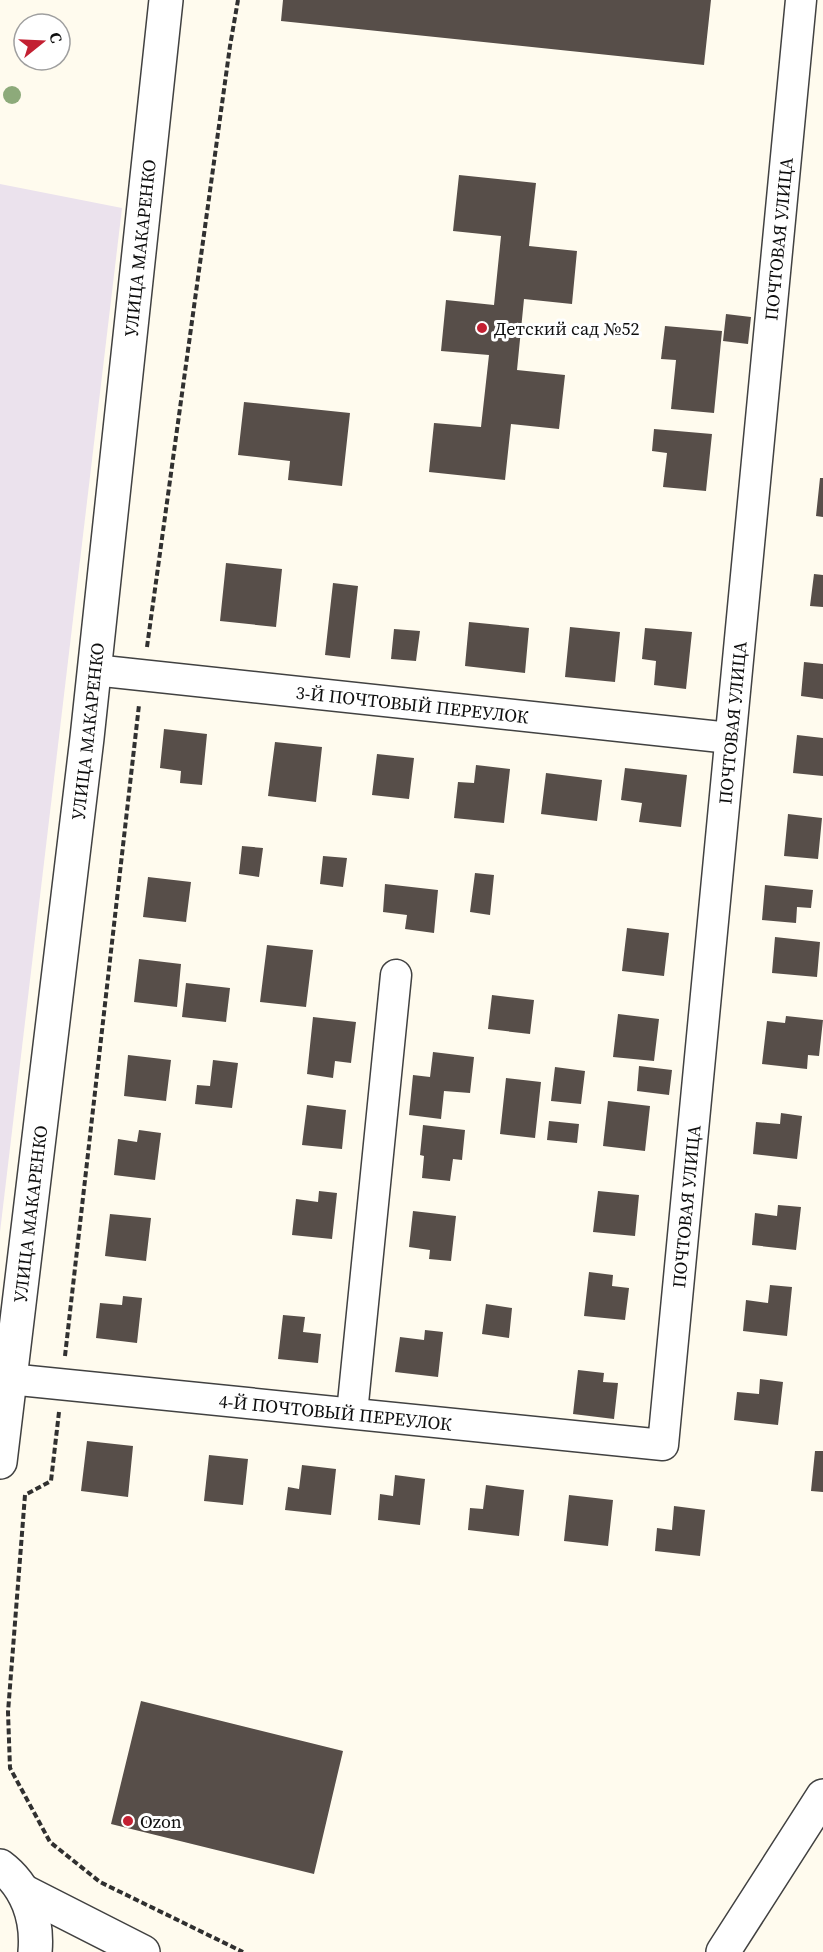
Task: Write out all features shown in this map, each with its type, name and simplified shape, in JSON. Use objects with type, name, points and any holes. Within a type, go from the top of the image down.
[{"type":"street","name":"УЛИЦА МАКАРЕНКО","points":[[0,1462],[94,670],[166,0]]},
{"type":"street","name":"ПОЧТОВАЯ УЛИЦА","points":[[663,1445],[801,0]]},
{"type":"street","name":"3-Й ПОЧТОВЫЙ ПЕРЕУЛОК","points":[[94,670],[730,738]]},
{"type":"street","points":[[352,1413],[396,975]]},
{"type":"street","name":"4-Й ПОЧТОВЫЙ ПЕРЕУЛОК","points":[[9,1379],[663,1445]]},
{"type":"street","points":[[723,1952],[823,1796]]},
{"type":"street","points":[[0,1848],[34,1920],[36,1952]]},
{"type":"street","points":[[14,1880],[142,1952]]},
{"type":"path","points":[[238,0],[143,675],[51,1480],[25,1495],[8,1712],[10,1768],[50,1842],[100,1882],[243,1952]]},
{"type":"shaded area","points":[[0,184],[122,208],[0,1232]]},
{"type":"building","points":[[283,0],[711,0],[704,65],[281,21]]},
{"type":"building","name":"Детский сад №52","points":[[459,175],[536,183],[529,246],[577,251],[572,304],[524,299],[517,370],[565,375],[559,429],[511,424],[505,480],[429,472],[434,423],[481,427],[489,355],[441,351],[446,300],[494,305],[501,236],[453,231]]},
{"type":"building","points":[[726,314],[751,317],[748,344],[723,341]]},
{"type":"building","points":[[665,326],[722,331],[714,413],[671,409],[676,360],[661,359]]},
{"type":"building","points":[[244,402],[350,413],[342,486],[288,480],[290,461],[238,455]]},
{"type":"building","points":[[654,429],[712,434],[706,491],[663,487],[667,453],[652,451]]},
{"type":"building","points":[[820,478],[823,478],[823,517],[816,516]]},
{"type":"building","points":[[226,563],[282,569],[276,627],[220,621]]},
{"type":"building","points":[[814,574],[823,575],[823,607],[810,606]]},
{"type":"building","points":[[333,583],[358,586],[350,658],[325,655]]},
{"type":"building","points":[[469,622],[529,628],[525,673],[465,666]]},
{"type":"building","points":[[570,627],[620,632],[615,682],[565,677]]},
{"type":"building","points":[[645,628],[692,632],[686,689],[654,685],[656,661],[642,659]]},
{"type":"building","points":[[394,629],[420,631],[416,661],[391,659]]},
{"type":"building","points":[[804,662],[823,664],[823,699],[801,696]]},
{"type":"building","points":[[164,729],[207,734],[202,785],[180,783],[181,771],[160,768]]},
{"type":"building","points":[[797,735],[823,738],[823,776],[793,773]]},
{"type":"building","points":[[275,742],[322,747],[316,802],[268,796]]},
{"type":"building","points":[[377,754],[414,758],[409,799],[372,795]]},
{"type":"building","points":[[476,765],[510,769],[504,823],[454,818],[458,782],[474,783]]},
{"type":"building","points":[[625,768],[687,775],[681,827],[639,822],[642,803],[621,800]]},
{"type":"building","points":[[546,773],[602,780],[597,821],[541,814]]},
{"type":"building","points":[[788,814],[822,818],[818,859],[784,856]]},
{"type":"building","points":[[242,846],[263,848],[259,877],[239,874]]},
{"type":"building","points":[[323,856],[347,858],[343,887],[320,884]]},
{"type":"building","points":[[475,873],[494,875],[490,915],[470,912]]},
{"type":"building","points":[[148,877],[191,882],[186,922],[143,917]]},
{"type":"building","points":[[385,884],[438,890],[434,933],[405,929],[407,915],[383,912]]},
{"type":"building","points":[[765,885],[813,890],[811,908],[797,907],[796,923],[762,920]]},
{"type":"building","points":[[627,928],[669,933],[664,976],[622,971]]},
{"type":"building","points":[[775,937],[820,942],[817,977],[772,973]]},
{"type":"building","points":[[267,945],[313,950],[306,1007],[260,1002]]},
{"type":"building","points":[[139,959],[181,964],[177,1007],[134,1002]]},
{"type":"building","points":[[186,983],[230,988],[226,1022],[182,1017]]},
{"type":"building","points":[[492,995],[534,1000],[530,1034],[488,1029]]},
{"type":"building","points":[[618,1014],[659,1019],[654,1061],[613,1057]]},
{"type":"building","points":[[786,1016],[823,1020],[819,1056],[808,1055],[807,1069],[762,1064],[767,1021],[785,1023]]},
{"type":"building","points":[[313,1017],[356,1022],[351,1063],[335,1061],[333,1078],[307,1074]]},
{"type":"building","points":[[433,1052],[474,1057],[470,1093],[444,1091],[441,1119],[409,1115],[413,1075],[430,1077]]},
{"type":"building","points":[[128,1055],[171,1060],[166,1101],[124,1096]]},
{"type":"building","points":[[213,1060],[238,1063],[232,1108],[195,1104],[197,1085],[210,1086]]},
{"type":"building","points":[[639,1066],[672,1070],[669,1095],[637,1091]]},
{"type":"building","points":[[555,1067],[585,1071],[581,1104],[551,1101]]},
{"type":"building","points":[[506,1078],[541,1082],[535,1138],[500,1134]]},
{"type":"building","points":[[608,1101],[650,1106],[645,1151],[603,1146]]},
{"type":"building","points":[[307,1105],[346,1110],[342,1149],[302,1145]]},
{"type":"building","points":[[781,1113],[802,1116],[797,1159],[753,1154],[756,1122],[780,1124]]},
{"type":"building","points":[[549,1121],[579,1124],[577,1143],[547,1140]]},
{"type":"building","points":[[423,1125],[465,1130],[462,1160],[453,1159],[450,1181],[422,1178],[424,1156],[420,1155]]},
{"type":"building","points":[[139,1130],[161,1133],[155,1180],[114,1175],[118,1139],[137,1142]]},
{"type":"building","points":[[319,1191],[337,1193],[332,1239],[292,1235],[296,1199],[318,1202]]},
{"type":"building","points":[[598,1191],[639,1195],[635,1236],[593,1232]]},
{"type":"building","points":[[778,1205],[801,1207],[796,1250],[752,1245],[755,1213],[777,1216]]},
{"type":"building","points":[[413,1211],[456,1216],[451,1261],[429,1259],[430,1250],[409,1247]]},
{"type":"building","points":[[110,1214],[151,1218],[146,1261],[105,1256]]},
{"type":"building","points":[[589,1272],[613,1275],[612,1286],[629,1288],[625,1320],[584,1316]]},
{"type":"building","points":[[770,1285],[792,1287],[787,1336],[743,1331],[746,1300],[768,1303]]},
{"type":"building","points":[[123,1296],[142,1298],[137,1343],[96,1338],[100,1303],[122,1305]]},
{"type":"building","points":[[486,1304],[512,1308],[509,1338],[482,1334]]},
{"type":"building","points":[[283,1315],[305,1317],[303,1332],[321,1334],[318,1363],[278,1359]]},
{"type":"building","points":[[425,1330],[443,1332],[438,1377],[395,1372],[400,1337],[424,1340]]},
{"type":"building","points":[[578,1370],[604,1373],[603,1382],[618,1383],[614,1419],[573,1414]]},
{"type":"building","points":[[760,1379],[783,1382],[778,1425],[734,1420],[737,1392],[759,1394]]},
{"type":"building","points":[[87,1441],[133,1446],[128,1497],[81,1491]]},
{"type":"building","points":[[815,1451],[823,1451],[823,1492],[811,1491]]},
{"type":"building","points":[[209,1455],[248,1459],[243,1505],[204,1501]]},
{"type":"building","points":[[302,1465],[336,1469],[331,1515],[285,1510],[288,1487],[299,1489]]},
{"type":"building","points":[[395,1475],[425,1479],[420,1525],[378,1520],[380,1494],[393,1496]]},
{"type":"building","points":[[486,1485],[524,1490],[519,1536],[468,1530],[470,1508],[483,1509]]},
{"type":"building","points":[[569,1495],[613,1500],[608,1546],[564,1541]]},
{"type":"building","points":[[674,1506],[705,1510],[700,1556],[655,1551],[657,1528],[672,1530]]},
{"type":"building","points":[[141,1701],[343,1751],[314,1874],[111,1824]]},
{"type":"place","name":"Детский сад №52","points":[[482,328]]},
{"type":"place","name":"Ozon","points":[[128,1821]]}]
